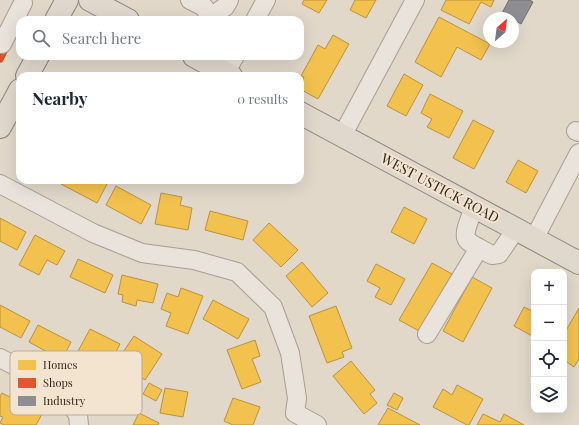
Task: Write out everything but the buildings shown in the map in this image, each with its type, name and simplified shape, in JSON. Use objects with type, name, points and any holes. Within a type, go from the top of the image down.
[{"type":"main road","points":[[58,16],[67,0]]},
{"type":"main road","points":[[90,0],[120,16]]},
{"type":"main road","points":[[206,60],[231,68]]},
{"type":"main road","points":[[2,118],[16,95]]},
{"type":"main road","name":"WEST USTICK ROAD","points":[[304,115],[579,263]]},
{"type":"street","points":[[190,0],[204,7],[208,16]]},
{"type":"street","points":[[212,16],[225,7],[229,0]]},
{"type":"street","points":[[257,16],[266,0]]},
{"type":"street","points":[[342,136],[415,0]]},
{"type":"street","points":[[16,16],[23,3]]},
{"type":"street","points":[[2,44],[16,17]]},
{"type":"street","points":[[474,207],[466,231],[465,236],[467,241],[492,255],[499,254],[525,234],[579,153]]},
{"type":"street","points":[[0,184],[93,234],[142,253],[194,260],[237,272],[273,307],[290,353],[297,398],[293,419],[317,425]]},
{"type":"street","points":[[427,334],[479,248]]},
{"type":"street","points":[[0,358],[10,363]]},
{"type":"street","points":[[78,415],[79,425]]}]
